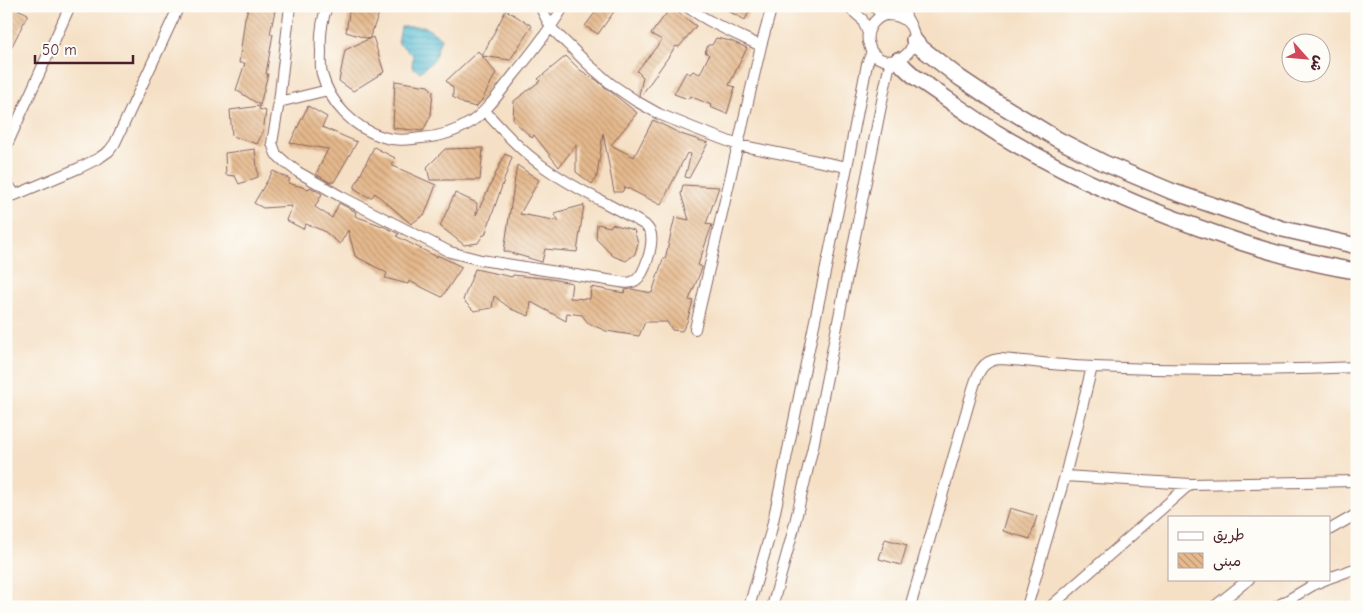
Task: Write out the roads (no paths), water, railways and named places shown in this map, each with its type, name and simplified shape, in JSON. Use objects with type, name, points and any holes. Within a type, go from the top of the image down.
[{"type":"street","points":[[6,147],[70,6]]},
{"type":"street","points":[[6,180],[11,195],[79,168],[109,151],[115,143],[179,6]]},
{"type":"street","points":[[290,6],[279,102],[272,143],[280,159],[298,172],[340,196],[438,247],[463,256],[520,267],[620,282],[634,282],[643,271],[651,244],[652,235],[650,230],[645,225],[543,167],[508,136],[485,111]]},
{"type":"street","points":[[327,6],[321,46],[322,72],[328,90],[340,108],[358,126],[385,138],[398,139],[431,137],[450,132],[470,122],[485,111],[551,28],[564,6]]},
{"type":"street","points":[[540,6],[551,28],[589,65],[611,84],[659,114],[738,145],[847,167]]},
{"type":"street","points":[[686,6],[723,28],[761,46]]},
{"type":"street","points":[[695,329],[772,6]]},
{"type":"street","points":[[847,6],[862,19],[868,32]]},
{"type":"street","points":[[874,6],[903,18],[910,25]]},
{"type":"street","points":[[772,607],[792,535],[812,447],[889,68],[896,60],[909,52],[914,40],[904,6]]},
{"type":"street","points":[[885,12],[875,20],[868,32],[868,43],[872,52],[882,60],[896,60],[996,132],[1032,153],[1086,181],[1155,211],[1256,247],[1357,271]]},
{"type":"street","points":[[914,40],[920,47],[960,78],[993,100],[1057,139],[1104,163],[1170,191],[1283,229],[1357,246]]},
{"type":"street","points":[[749,607],[771,531],[867,64],[872,52]]},
{"type":"street","points":[[279,102],[328,90]]},
{"type":"street","points":[[910,607],[967,406],[976,377],[986,362],[999,359],[1092,367],[1281,370],[1357,367]]},
{"type":"street","points":[[1027,607],[1092,367]]},
{"type":"street","points":[[1064,476],[1190,484],[1357,481]]},
{"type":"street","points":[[1050,607],[1190,484]]},
{"type":"street","points":[[1330,529],[1357,514]]},
{"type":"street","points":[[1330,578],[1357,568]]},
{"type":"street","points":[[1214,607],[1248,580]]},
{"type":"street","points":[[1276,607],[1325,580]]},
{"type":"water","points":[[424,26],[441,38],[434,60],[420,72],[412,67],[413,55],[398,43],[401,27]]}]
